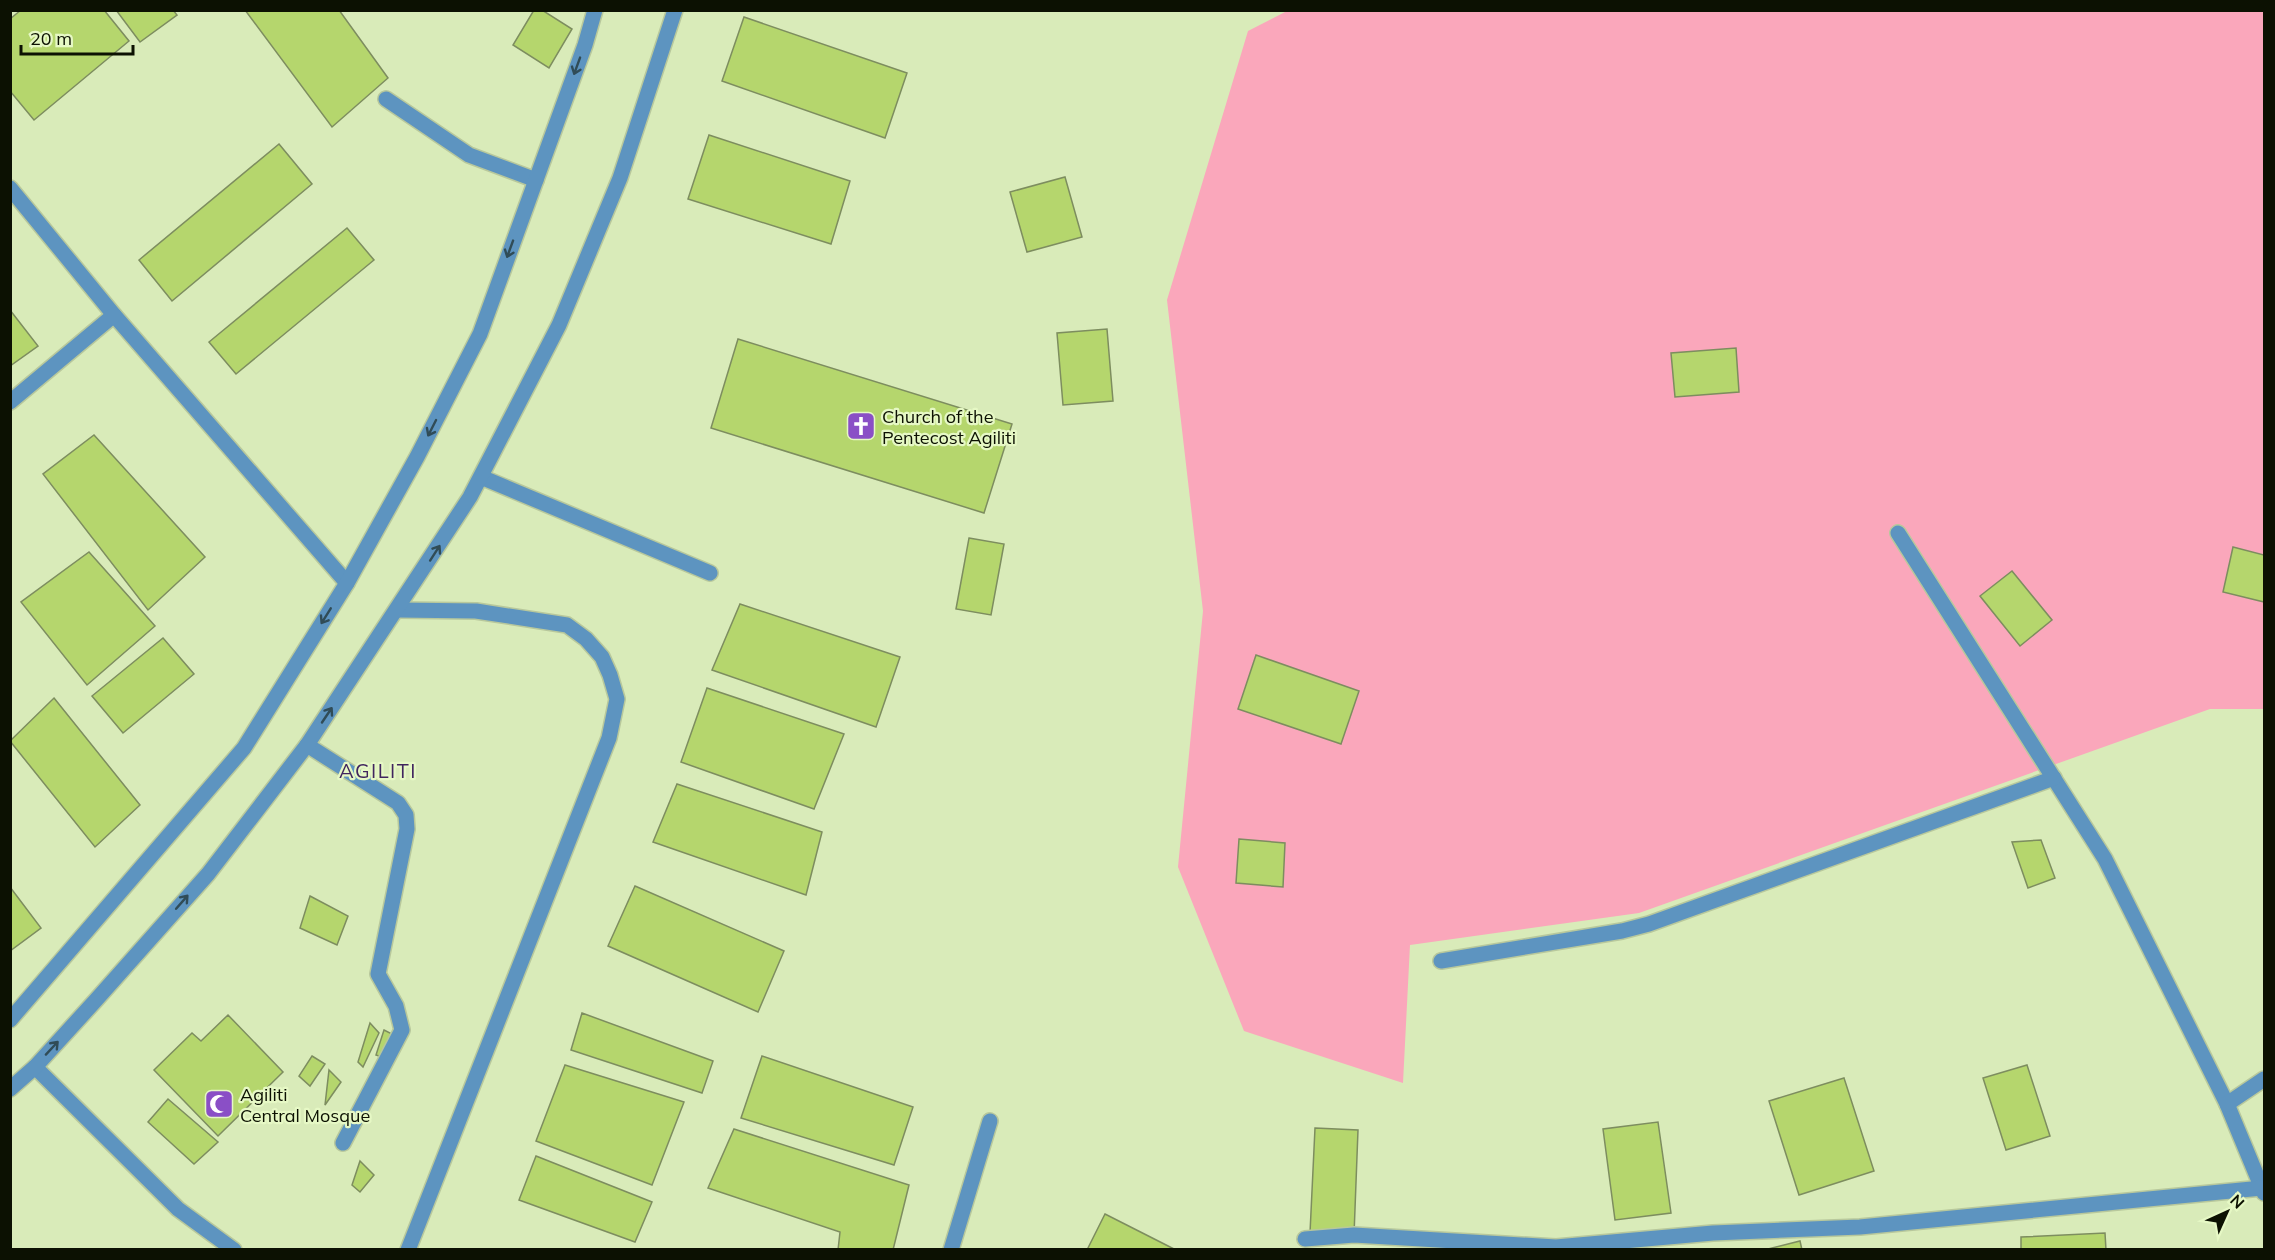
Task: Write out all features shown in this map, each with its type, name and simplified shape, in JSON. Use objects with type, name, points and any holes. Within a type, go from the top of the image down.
[{"type":"street","points":[[10,1020],[243,748],[347,583],[417,457],[480,334],[585,45],[595,10]]},
{"type":"street","points":[[10,1089],[35,1067],[208,874],[308,745],[470,497],[559,326],[611,199],[675,10]]},
{"type":"street","points":[[386,99],[469,155],[536,180]]},
{"type":"street","points":[[10,188],[114,315],[347,583]]},
{"type":"street","points":[[10,402],[114,315]]},
{"type":"street","points":[[481,477],[710,573]]},
{"type":"street","points":[[1305,1239],[1353,1235],[1556,1247],[1713,1233],[1860,1227],[2263,1190],[2227,1104],[2105,859],[1898,533]]},
{"type":"street","points":[[398,610],[476,611],[567,625],[586,639],[602,657],[617,699],[609,738],[408,1250]]},
{"type":"street","points":[[308,745],[398,803],[406,815],[407,829],[378,974],[396,1006],[402,1030],[343,1143]]},
{"type":"street","points":[[1441,961],[1622,932],[2054,778]]},
{"type":"street","points":[[35,1067],[178,1209],[234,1250]]},
{"type":"street","points":[[2227,1104],[2265,1079]]},
{"type":"street","points":[[951,1250],[990,1121]]},
{"type":"shaded area","points":[[1287,11],[2264,11],[2264,709],[2210,709],[1639,913],[1410,945],[1403,1083],[1244,1031],[1178,867],[1203,611],[1167,300],[1248,31]]},
{"type":"building","points":[[21,10],[104,10],[129,41],[34,120],[10,91],[10,19]]},
{"type":"building","points":[[116,10],[173,10],[177,15],[140,42]]},
{"type":"building","points":[[245,10],[339,10],[388,78],[332,127]]},
{"type":"building","points":[[534,10],[542,10],[572,29],[549,68],[513,45]]},
{"type":"building","points":[[744,17],[907,73],[885,138],[722,81]]},
{"type":"building","points":[[709,135],[850,181],[831,244],[688,199]]},
{"type":"building","points":[[279,144],[312,184],[172,301],[139,260]]},
{"type":"building","points":[[1065,177],[1082,237],[1027,252],[1010,192]]},
{"type":"building","points":[[347,228],[374,260],[236,374],[209,342]]},
{"type":"building","points":[[10,310],[38,346],[10,366]]},
{"type":"building","points":[[1107,329],[1113,401],[1063,405],[1057,333]]},
{"type":"building","name":"Church of the Pentecost Agiliti","points":[[738,339],[1012,424],[984,513],[711,428]]},
{"type":"building","points":[[1736,348],[1739,392],[1675,397],[1671,353]]},
{"type":"building","points":[[94,435],[205,557],[148,610],[43,474]]},
{"type":"building","points":[[969,538],[1004,544],[991,615],[956,609]]},
{"type":"building","points":[[2233,547],[2264,555],[2264,602],[2223,592]]},
{"type":"building","points":[[89,552],[155,626],[87,685],[21,602]]},
{"type":"building","points":[[2012,571],[2052,620],[2020,646],[1980,596]]},
{"type":"building","points":[[740,604],[900,657],[876,727],[712,670]]},
{"type":"building","points":[[163,638],[194,674],[123,733],[92,696]]},
{"type":"building","points":[[1256,655],[1359,691],[1341,744],[1238,709]]},
{"type":"building","points":[[707,688],[844,734],[814,809],[681,762]]},
{"type":"building","points":[[54,698],[140,805],[95,847],[10,741]]},
{"type":"building","points":[[677,784],[822,832],[806,895],[653,842]]},
{"type":"building","points":[[1239,839],[1285,843],[1283,887],[1236,883]]},
{"type":"building","points":[[2041,840],[2055,878],[2028,888],[2012,842]]},
{"type":"building","points":[[635,886],[784,951],[758,1012],[608,946]]},
{"type":"building","points":[[10,887],[41,928],[10,951]]},
{"type":"building","points":[[310,896],[348,916],[337,945],[300,928]]},
{"type":"building","points":[[582,1013],[713,1061],[702,1093],[571,1050]]},
{"type":"building","name":"Agiliti Central Mosque","points":[[228,1015],[283,1072],[218,1136],[154,1070],[192,1033],[201,1041]]},
{"type":"building","points":[[370,1023],[379,1033],[363,1067],[358,1062]]},
{"type":"building","points":[[384,1030],[392,1034],[382,1057],[376,1055]]},
{"type":"building","points":[[312,1056],[325,1064],[310,1086],[299,1076]]},
{"type":"building","points":[[762,1056],[913,1107],[894,1165],[741,1118]]},
{"type":"building","points":[[565,1065],[684,1102],[652,1185],[536,1141]]},
{"type":"building","points":[[2027,1065],[2050,1136],[2006,1150],[1983,1078]]},
{"type":"building","points":[[329,1070],[341,1082],[325,1105]]},
{"type":"building","points":[[1844,1078],[1874,1171],[1799,1195],[1769,1101]]},
{"type":"building","points":[[168,1099],[218,1142],[194,1164],[148,1122]]},
{"type":"building","points":[[1658,1122],[1671,1213],[1615,1220],[1603,1129]]},
{"type":"building","points":[[1315,1128],[1358,1130],[1354,1235],[1310,1233]]},
{"type":"building","points":[[734,1129],[909,1185],[893,1250],[838,1250],[840,1232],[708,1188]]},
{"type":"building","points":[[536,1156],[652,1202],[635,1242],[519,1200]]},
{"type":"building","points":[[360,1161],[374,1175],[360,1192],[352,1185]]},
{"type":"building","points":[[1105,1214],[1176,1250],[1087,1250]]},
{"type":"building","points":[[2105,1233],[2106,1250],[2021,1250],[2021,1237]]},
{"type":"building","points":[[1800,1241],[1802,1250],[1764,1250]]},
{"type":"place","name":"Church of the Pentecost Agiliti","points":[[861,426]]},
{"type":"place","name":"Agiliti Central Mosque","points":[[219,1104]]},
{"type":"district","name":"AGILITI","points":[[378,770]]}]
